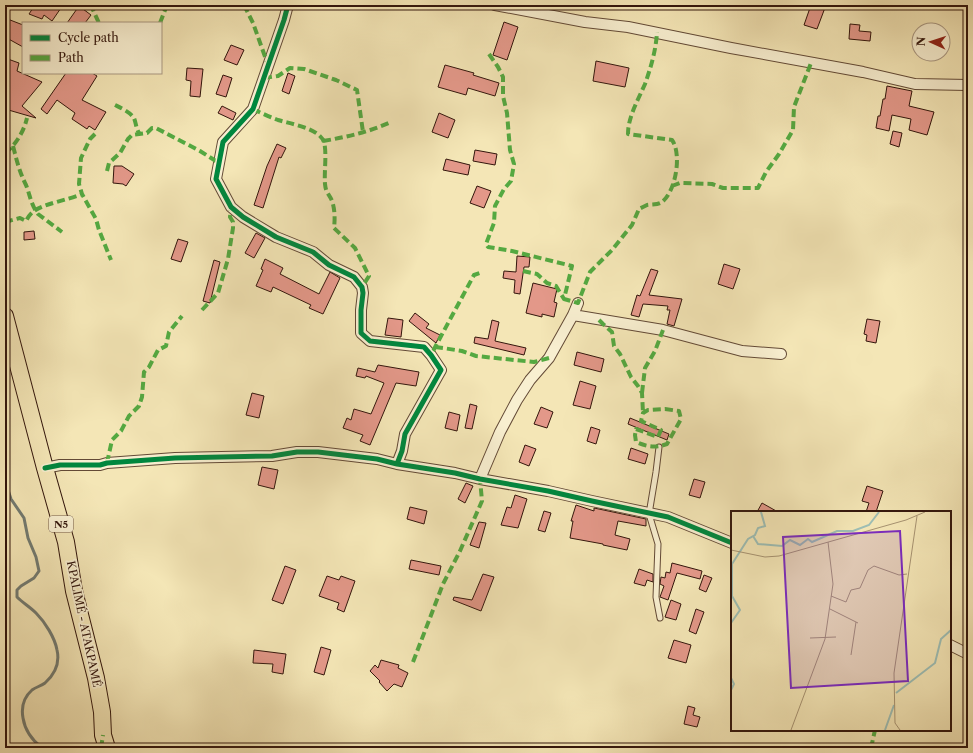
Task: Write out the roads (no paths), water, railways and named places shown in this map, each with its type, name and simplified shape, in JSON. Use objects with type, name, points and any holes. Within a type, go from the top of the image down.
[{"type":"main road","name":"KPALIMÉ - ATAKPAMÉ","points":[[5,316],[66,542],[74,591],[96,678],[102,712],[103,735],[107,748]]},
{"type":"street","points":[[288,5],[253,109],[223,142],[216,179],[231,207],[243,217],[276,237],[313,252],[329,265],[354,277],[362,287],[363,293],[360,333],[370,341],[424,348],[431,355],[441,370],[405,434],[402,451],[397,464]]},
{"type":"street","points":[[495,5],[585,22],[628,27],[731,48],[863,72],[915,84],[968,85]]},
{"type":"street","points":[[480,479],[500,432],[517,400],[530,380],[549,358],[578,303]]},
{"type":"street","points":[[573,315],[663,330],[742,351],[781,354]]},
{"type":"street","points":[[45,468],[60,465],[100,465],[107,463],[175,458],[272,456],[297,452],[318,452],[370,458],[397,464],[455,473],[668,517],[731,543]]},
{"type":"street","points":[[951,646],[968,654]]},
{"type":"lane","points":[[659,447],[649,514],[658,544],[656,597],[660,618]]},
{"type":"waterway","points":[[5,481],[11,499],[24,518],[28,538],[36,557],[39,571],[34,578],[17,590],[17,597],[36,613],[46,625],[52,635],[58,655],[56,668],[52,676],[45,683],[29,693],[25,699],[22,710],[27,731],[35,742],[42,748]]}]
